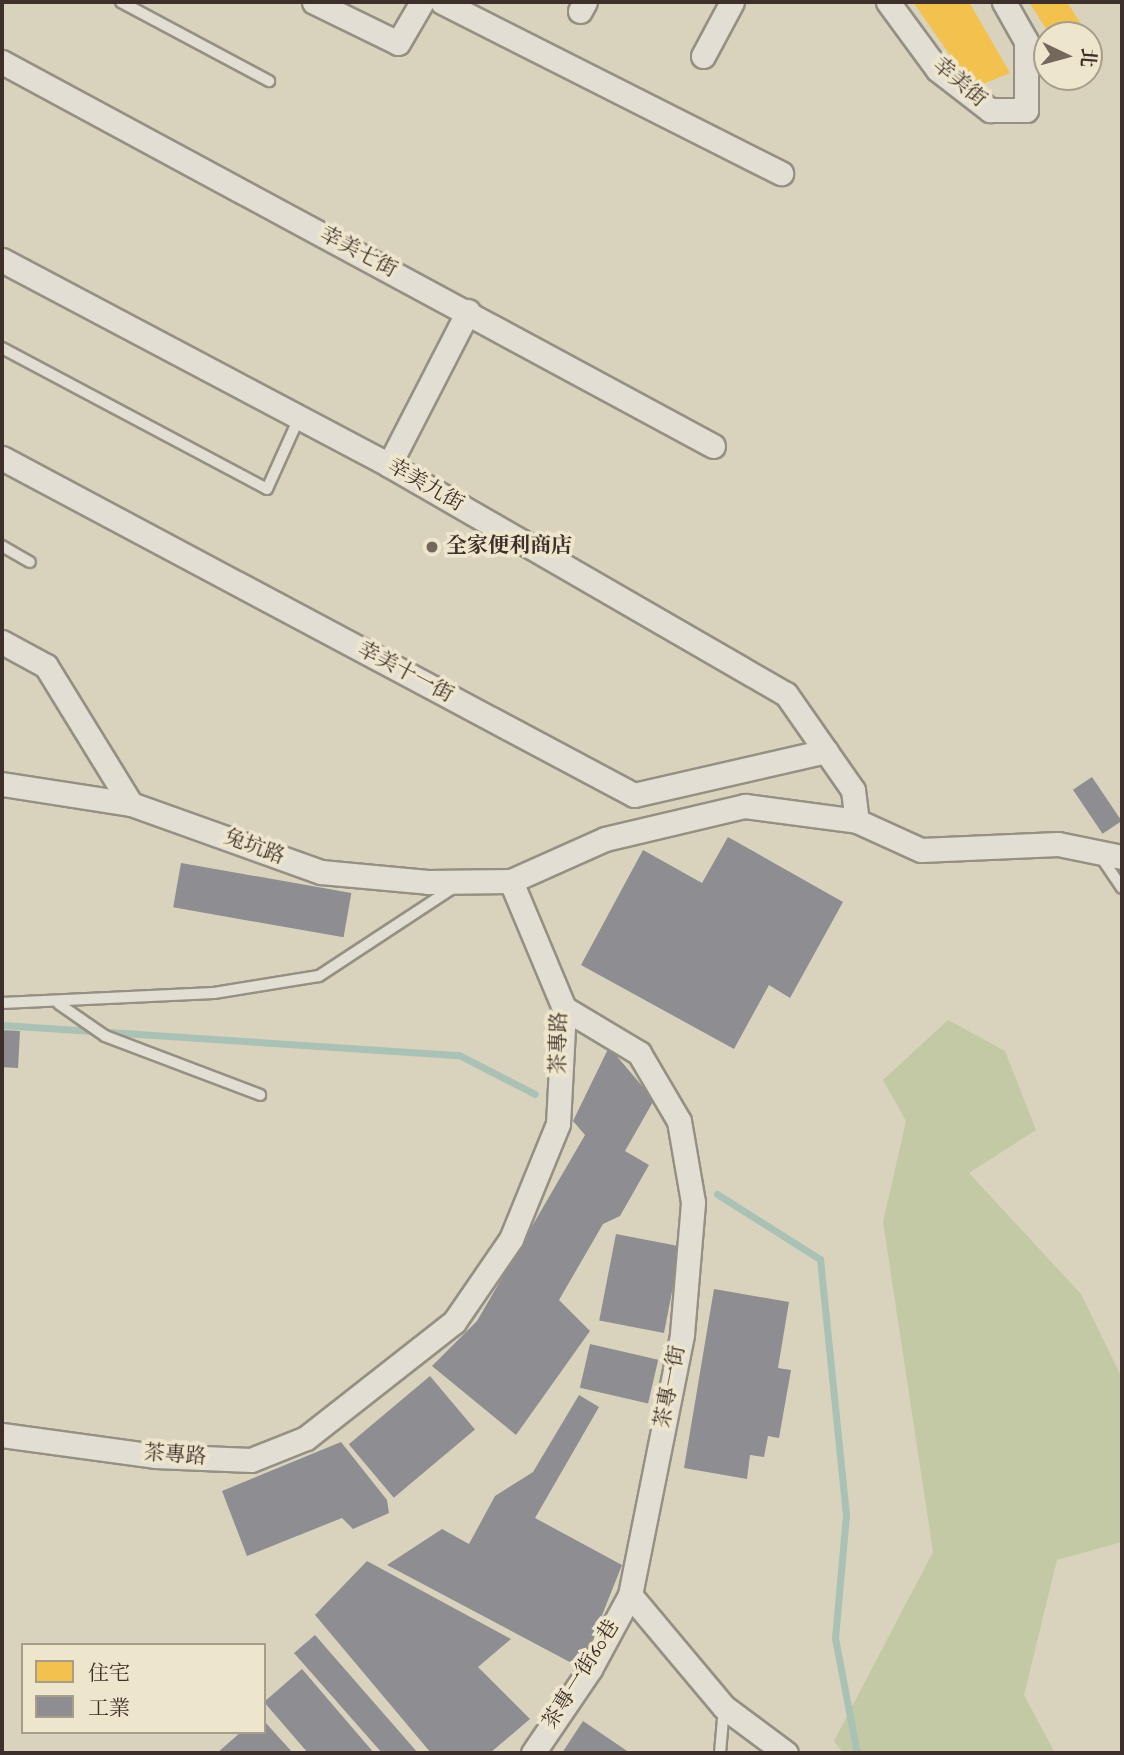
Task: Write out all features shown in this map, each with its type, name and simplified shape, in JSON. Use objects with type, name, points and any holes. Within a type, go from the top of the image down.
[{"type":"street","points":[[315,2],[398,43],[422,2]]},
{"type":"street","points":[[442,2],[781,173]]},
{"type":"street","points":[[703,56],[732,2]]},
{"type":"street","name":"幸美街","points":[[888,2],[938,71],[990,110],[1026,110],[1026,41],[1004,2]]},
{"type":"street","name":"幸美七街","points":[[2,62],[713,446]]},
{"type":"street","name":"幸美九街","points":[[2,260],[298,420],[389,465],[786,694],[853,790],[857,821]]},
{"type":"street","points":[[389,465],[468,312]]},
{"type":"street","name":"幸美十一街","points":[[2,458],[634,795],[826,751]]},
{"type":"street","points":[[2,642],[46,666],[131,804]]},
{"type":"street","name":"兔坑路","points":[[2,784],[131,804],[321,872],[465,881],[511,881]]},
{"type":"street","points":[[511,881],[605,839],[685,817],[745,806],[857,821],[921,850],[1058,844],[1122,857]]},
{"type":"street","name":"茶專路","points":[[2,1435],[155,1456],[251,1460],[306,1438],[395,1374],[454,1322],[511,1239],[558,1124],[564,1008],[511,881]]},
{"type":"street","name":"茶專一街","points":[[564,1008],[639,1053],[679,1121],[693,1202],[682,1334],[630,1595]]},
{"type":"street","points":[[630,1595],[724,1707],[786,1753]]},
{"type":"street","name":"茶專一街60巷","points":[[533,1753],[590,1669],[630,1595]]},
{"type":"lane","points":[[121,2],[269,81]]},
{"type":"lane","points":[[2,348],[267,489],[298,420]]},
{"type":"lane","points":[[2,546],[30,562]]},
{"type":"lane","points":[[1097,852],[1122,888]]},
{"type":"lane","points":[[2,1003],[59,1004],[214,993],[319,976],[416,907],[465,881]]},
{"type":"lane","points":[[59,1004],[104,1036],[260,1096]]},
{"type":"lane","points":[[720,1753],[724,1707]]},
{"type":"green space","points":[[948,1020],[1005,1051],[1036,1130],[969,1173],[1081,1294],[1122,1378],[1122,1542],[1057,1560],[1024,1695],[1055,1753],[843,1753],[834,1741],[933,1552],[883,1222],[906,1121],[883,1080]]},
{"type":"building: 住宅","points":[[913,2],[969,2],[1010,73],[973,88]]},
{"type":"building: 住宅","points":[[1029,2],[1067,2],[1079,21],[1041,21]]},
{"type":"building: 工業","points":[[1092,777],[1122,821],[1103,834],[1073,790]]},
{"type":"building: 工業","points":[[728,837],[843,902],[790,998],[769,985],[734,1049],[581,965],[643,850],[702,883]]},
{"type":"building: 工業","points":[[181,863],[351,893],[344,937],[173,907]]},
{"type":"building: 工業","points":[[2,1030],[20,1031],[18,1068],[2,1067]]},
{"type":"building: 工業","points":[[609,1047],[654,1100],[625,1151],[649,1165],[620,1216],[603,1224],[559,1300],[590,1331],[516,1435],[432,1366],[477,1321],[585,1135],[573,1121]]},
{"type":"building: 工業","points":[[616,1234],[681,1247],[664,1333],[599,1320]]},
{"type":"building: 工業","points":[[714,1289],[789,1302],[778,1368],[791,1370],[779,1438],[768,1436],[764,1457],[750,1455],[747,1479],[684,1468]]},
{"type":"building: 工業","points":[[590,1344],[658,1360],[648,1404],[580,1388]]},
{"type":"building: 工業","points":[[430,1376],[475,1430],[394,1498],[349,1444]]},
{"type":"building: 工業","points":[[579,1395],[599,1407],[535,1518],[622,1565],[581,1668],[387,1565],[442,1529],[469,1544],[495,1496],[533,1472]]},
{"type":"building: 工業","points":[[341,1442],[387,1500],[389,1513],[353,1529],[342,1518],[247,1556],[222,1491]]},
{"type":"building: 工業","points":[[367,1561],[511,1639],[478,1667],[530,1719],[490,1753],[431,1753],[315,1615]]},
{"type":"building: 工業","points":[[315,1635],[418,1753],[382,1753],[294,1653]]},
{"type":"building: 工業","points":[[302,1669],[374,1753],[308,1753],[266,1704],[266,1700]]},
{"type":"building: 工業","points":[[583,1721],[630,1753],[562,1753]]},
{"type":"building: 工業","points":[[266,1723],[293,1753],[217,1753],[239,1734],[266,1734]]},
{"type":"waterway","points":[[2,1025],[459,1055],[535,1094]]},
{"type":"waterway","points":[[717,1194],[820,1259],[846,1515],[835,1638],[857,1753]]},
{"type":"place","name":"全家便利商店","points":[[432,547]]}]
